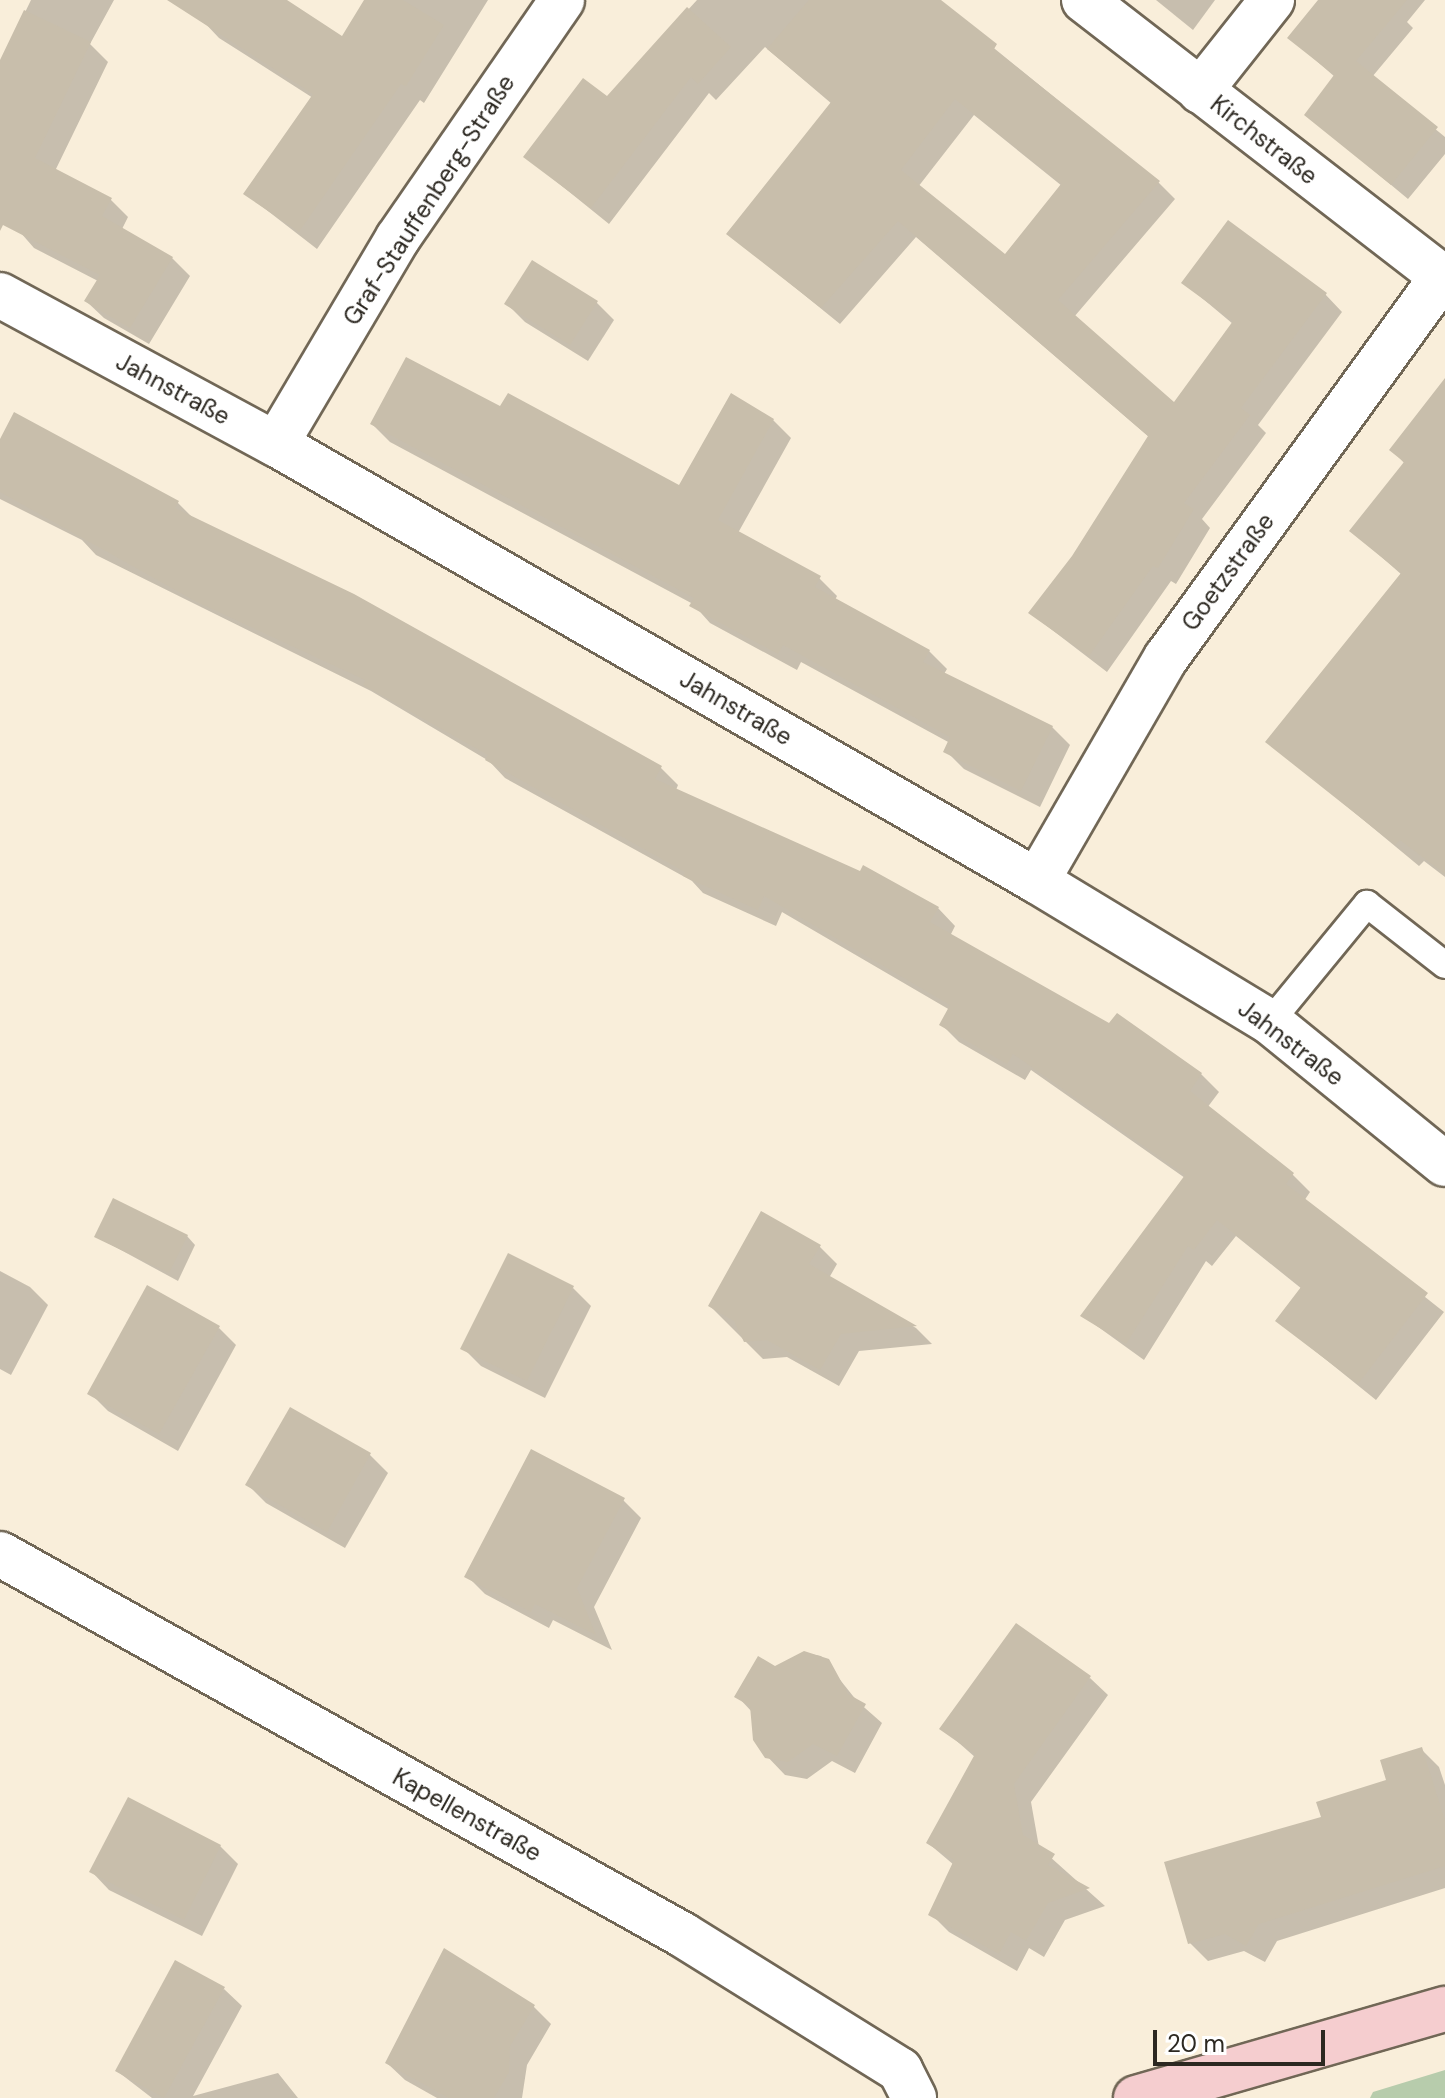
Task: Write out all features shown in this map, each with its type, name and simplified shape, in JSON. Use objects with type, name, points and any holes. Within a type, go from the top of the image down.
[{"type":"main road","points":[[1136,2098],[1445,2009]]},
{"type":"street","name":"Graf-Stauffenberg-Straße","points":[[276,444],[398,238],[562,0]]},
{"type":"street","name":"Kirchstraße","points":[[1084,0],[1444,278]]},
{"type":"street","points":[[1200,91],[1272,0]]},
{"type":"street","name":"Goetzstraße","points":[[1037,881],[1166,658],[1444,278]]},
{"type":"street","name":"Jahnstraße","points":[[0,295],[276,444],[1037,881],[1270,1022],[1445,1164]]},
{"type":"street","name":"Kapellenstraße","points":[[0,1554],[683,1935],[900,2070],[914,2098]]},
{"type":"lane","points":[[1270,1022],[1367,904],[1445,965]]},
{"type":"green space","points":[[1445,2070],[1445,2098],[1370,2098],[1373,2092]]},
{"type":"building","points":[[167,0],[287,0],[342,36],[364,0],[403,0],[444,25],[406,86],[401,84],[299,232],[243,194],[313,94]]},
{"type":"building","points":[[809,0],[941,0],[997,44],[994,49],[1160,181],[1058,300],[1174,402],[1233,321],[1181,283],[1228,220],[1327,293],[1241,408],[1250,415],[1184,503],[1194,509],[1158,568],[1153,566],[1089,656],[1028,613],[1072,556],[1148,436],[898,221],[821,308],[726,234],[831,102],[767,49]],"holes":[[[955,99],[1061,184],[1005,254],[901,170]]]},
{"type":"building","points":[[1318,0],[1407,0],[1356,61],[1438,127],[1391,185],[1304,115],[1334,75],[1287,38]]},
{"type":"building","points":[[687,7],[731,47],[698,84],[691,77],[591,208],[523,157],[583,78],[607,96]]},
{"type":"building","points":[[24,10],[91,42],[35,158],[112,198],[102,216],[173,257],[130,328],[84,301],[100,275],[3,225],[0,231],[0,60]]},
{"type":"building","points":[[532,260],[598,301],[570,345],[504,304]]},
{"type":"building","points":[[406,357],[500,406],[508,393],[679,485],[731,393],[774,419],[718,520],[821,576],[815,587],[930,650],[923,662],[1053,726],[1021,791],[943,752],[950,737],[783,645],[778,654],[689,606],[694,598],[370,424]]},
{"type":"building","points":[[1445,378],[1445,874],[1400,840],[1395,845],[1265,742],[1401,573],[1349,531],[1404,462],[1389,450]]},
{"type":"building","points":[[14,412],[179,501],[175,508],[354,594],[662,766],[655,779],[860,871],[863,865],[939,907],[930,922],[1109,1023],[1117,1013],[1202,1073],[1190,1091],[1294,1173],[1286,1184],[1428,1293],[1358,1384],[1275,1321],[1301,1287],[1217,1220],[1194,1250],[1188,1246],[1126,1344],[1080,1316],[1185,1175],[1013,1054],[1007,1064],[939,1025],[950,1005],[764,896],[758,910],[683,876],[685,872],[485,760],[488,755],[363,685],[365,680],[195,601],[0,492],[0,439]]},
{"type":"building","points":[[113,1198],[188,1235],[169,1273],[94,1237]]},
{"type":"building","points":[[761,1211],[821,1245],[809,1264],[917,1326],[841,1334],[820,1370],[767,1340],[744,1342],[734,1321],[708,1306]]},
{"type":"building","points":[[508,1253],[574,1286],[527,1381],[460,1349]]},
{"type":"building","points":[[147,1285],[220,1326],[159,1434],[87,1394]]},
{"type":"building","points":[[290,1407],[371,1453],[327,1532],[245,1485]]},
{"type":"building","points":[[531,1449],[625,1498],[577,1588],[596,1635],[535,1604],[531,1612],[464,1577]]},
{"type":"building","points":[[1016,1623],[1091,1676],[1014,1784],[1023,1835],[1055,1854],[1048,1865],[1090,1888],[1048,1903],[1026,1941],[1011,1932],[999,1954],[928,1915],[954,1860],[926,1843],[975,1754],[939,1729]]},
{"type":"building","points":[[804,1651],[829,1659],[848,1694],[866,1704],[837,1756],[813,1744],[788,1762],[765,1758],[753,1740],[750,1706],[734,1697],[758,1656],[775,1666]]},
{"type":"building","points":[[1422,1747],[1445,1821],[1445,1866],[1259,1924],[1246,1946],[1225,1934],[1188,1944],[1164,1862],[1321,1817],[1316,1802],[1386,1780],[1380,1760]]},
{"type":"building","points":[[128,1797],[221,1845],[184,1920],[89,1872]]},
{"type":"building","points":[[444,1948],[535,2005],[510,2046],[509,2072],[494,2098],[449,2098],[385,2063]]},
{"type":"building","points":[[175,1960],[225,1987],[164,2098],[115,2071]]}]
